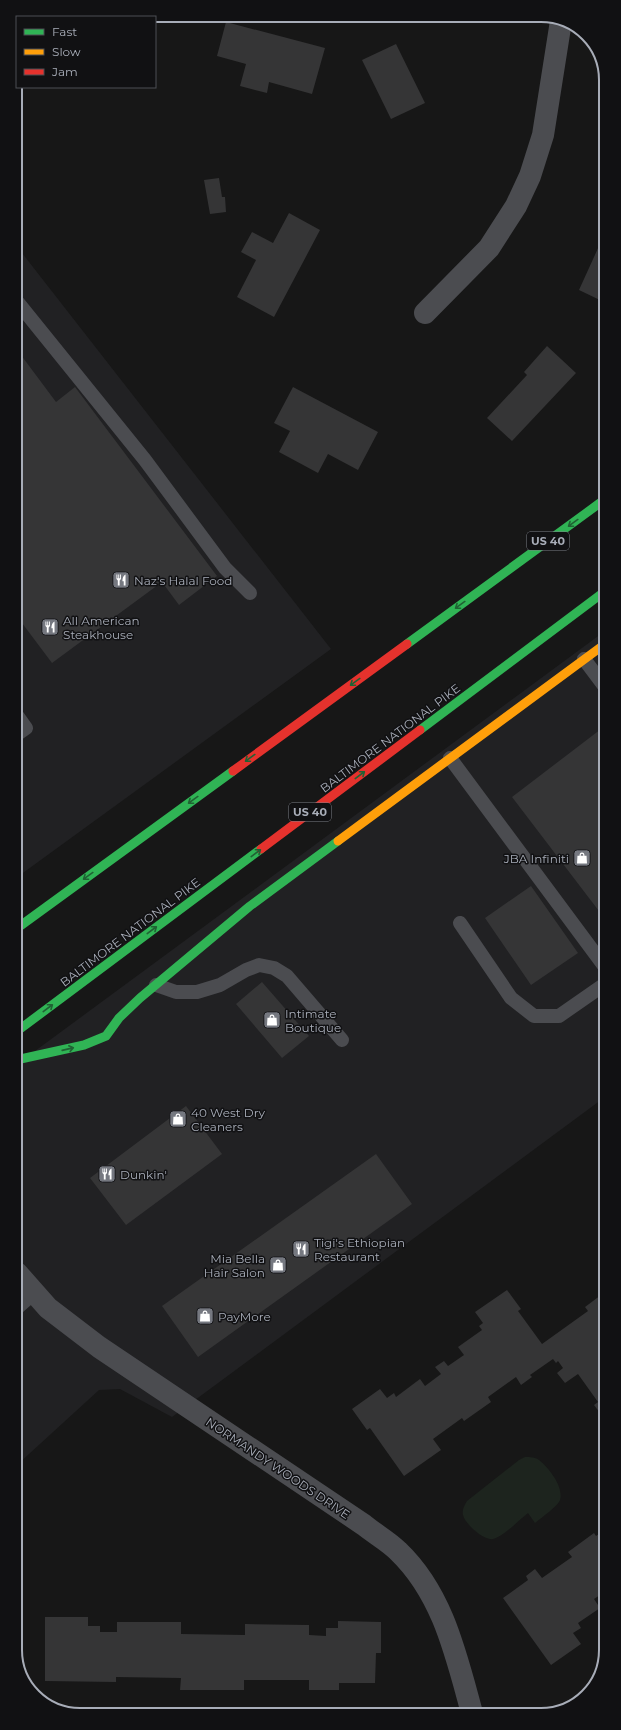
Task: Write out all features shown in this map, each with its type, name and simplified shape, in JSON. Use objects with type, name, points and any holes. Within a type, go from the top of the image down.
[{"type":"main road","name":"US 40","points":[[22,925],[599,504]]},
{"type":"main road","name":"BALTIMORE NATIONAL PIKE","points":[[22,1028],[599,596]]},
{"type":"main road","points":[[22,1059],[84,1045],[106,1036],[119,1018],[250,906],[599,648]]},
{"type":"street","points":[[425,313],[489,248],[516,206],[528,182],[542,135],[560,25]]},
{"type":"street","name":"NORMANDY WOODS DRIVE","points":[[22,1279],[48,1308],[99,1347],[364,1525],[398,1551],[420,1576],[438,1604],[450,1636],[471,1708]]},
{"type":"lane","points":[[22,308],[145,460],[225,568],[250,593]]},
{"type":"lane","points":[[584,659],[599,679]]},
{"type":"lane","points":[[22,722],[26,728],[22,731]]},
{"type":"lane","points":[[450,758],[599,959]]},
{"type":"lane","points":[[460,923],[511,998],[534,1016],[559,1016],[599,988]]},
{"type":"lane","points":[[156,985],[176,992],[197,992],[220,985],[246,970],[259,965],[274,968],[287,976],[342,1040]]},
{"type":"lane","points":[[22,1304],[34,1293]]},
{"type":"shaded area","points":[[22,253],[331,649],[22,874]]},
{"type":"shaded area","points":[[599,635],[599,1101],[172,1417],[120,1389],[99,1390],[22,1460],[22,1061]]},
{"type":"shaded area","points":[[525,1457],[532,1457],[543,1463],[555,1478],[561,1495],[559,1503],[535,1523],[528,1513],[497,1538],[489,1539],[480,1535],[464,1519],[463,1511],[467,1501],[519,1460]]},
{"type":"building","points":[[226,22],[325,48],[312,94],[269,82],[267,93],[240,86],[246,64],[217,56]]},
{"type":"building","points":[[396,44],[425,103],[391,119],[362,60]]},
{"type":"building","points":[[219,178],[222,197],[225,197],[226,212],[210,214],[204,180]]},
{"type":"building","points":[[289,213],[320,230],[274,317],[237,297],[256,260],[241,252],[252,232],[273,243]]},
{"type":"building","points":[[599,246],[599,300],[579,290]]},
{"type":"building","points":[[547,346],[576,373],[512,441],[487,418],[527,375],[524,372]]},
{"type":"building","points":[[22,356],[56,402],[75,387],[217,576],[179,605],[162,582],[52,663],[22,623]]},
{"type":"building","points":[[293,387],[378,432],[358,470],[328,454],[318,473],[279,452],[290,431],[274,423]]},
{"type":"building","name":"JBA Infiniti","points":[[599,731],[599,911],[512,797]]},
{"type":"building","points":[[531,886],[578,953],[531,985],[485,918]]},
{"type":"building","name":"Intimate Boutique","points":[[262,982],[309,1036],[282,1058],[236,1004]]},
{"type":"building","points":[[186,1106],[222,1154],[126,1225],[90,1178]]},
{"type":"building","points":[[376,1154],[412,1204],[198,1357],[162,1306]]},
{"type":"building","points":[[507,1290],[521,1309],[518,1311],[542,1344],[588,1311],[585,1307],[599,1296],[599,1412],[594,1405],[598,1402],[578,1374],[565,1383],[557,1373],[563,1368],[558,1361],[556,1363],[553,1359],[530,1375],[532,1377],[521,1385],[516,1377],[488,1397],[491,1402],[464,1421],[462,1418],[433,1439],[441,1450],[404,1476],[370,1428],[367,1430],[352,1409],[380,1389],[387,1398],[394,1393],[396,1397],[420,1379],[425,1386],[441,1374],[435,1367],[444,1361],[448,1366],[464,1355],[458,1347],[482,1330],[479,1326],[483,1323],[475,1312]]},
{"type":"building","points":[[594,1533],[596,1536],[599,1534],[599,1596],[594,1599],[599,1609],[578,1623],[581,1628],[573,1633],[581,1644],[551,1665],[503,1598],[528,1580],[526,1576],[535,1569],[542,1578],[572,1557],[568,1552]]},
{"type":"building","points":[[45,1617],[88,1617],[88,1626],[100,1626],[100,1632],[117,1632],[117,1622],[181,1622],[181,1634],[245,1635],[245,1624],[309,1625],[309,1635],[326,1636],[326,1628],[338,1628],[338,1621],[381,1622],[381,1653],[376,1653],[375,1683],[339,1683],[339,1690],[309,1690],[309,1680],[244,1680],[244,1690],[180,1690],[181,1678],[116,1677],[116,1682],[45,1681]]},
{"type":"traffic: fast","points":[[407,644],[599,504]]},
{"type":"traffic: fast","points":[[420,730],[599,596]]},
{"type":"traffic: fast","points":[[22,925],[233,771]]},
{"type":"traffic: fast","points":[[22,1059],[84,1045],[106,1036],[119,1018],[140,998],[250,906],[338,841]]},
{"type":"traffic: fast","points":[[22,1028],[261,849]]},
{"type":"traffic: slow","points":[[338,841],[599,648]]},
{"type":"traffic: jam","points":[[233,771],[407,644]]},
{"type":"traffic: jam","points":[[261,849],[420,730]]},
{"type":"place","name":"Naz's Halal Food","points":[[121,580]]},
{"type":"place","name":"All American Steakhouse","points":[[50,627]]},
{"type":"place","name":"JBA Infiniti","points":[[582,858]]},
{"type":"place","name":"Intimate Boutique","points":[[272,1020]]},
{"type":"place","name":"40 West Dry Cleaners","points":[[178,1119]]},
{"type":"place","name":"Dunkin'","points":[[107,1174]]},
{"type":"place","name":"Tigi's Ethiopian Restaurant","points":[[301,1249]]},
{"type":"place","name":"Mia Bella Hair Salon","points":[[278,1265]]},
{"type":"place","name":"PayMore","points":[[205,1316]]}]
